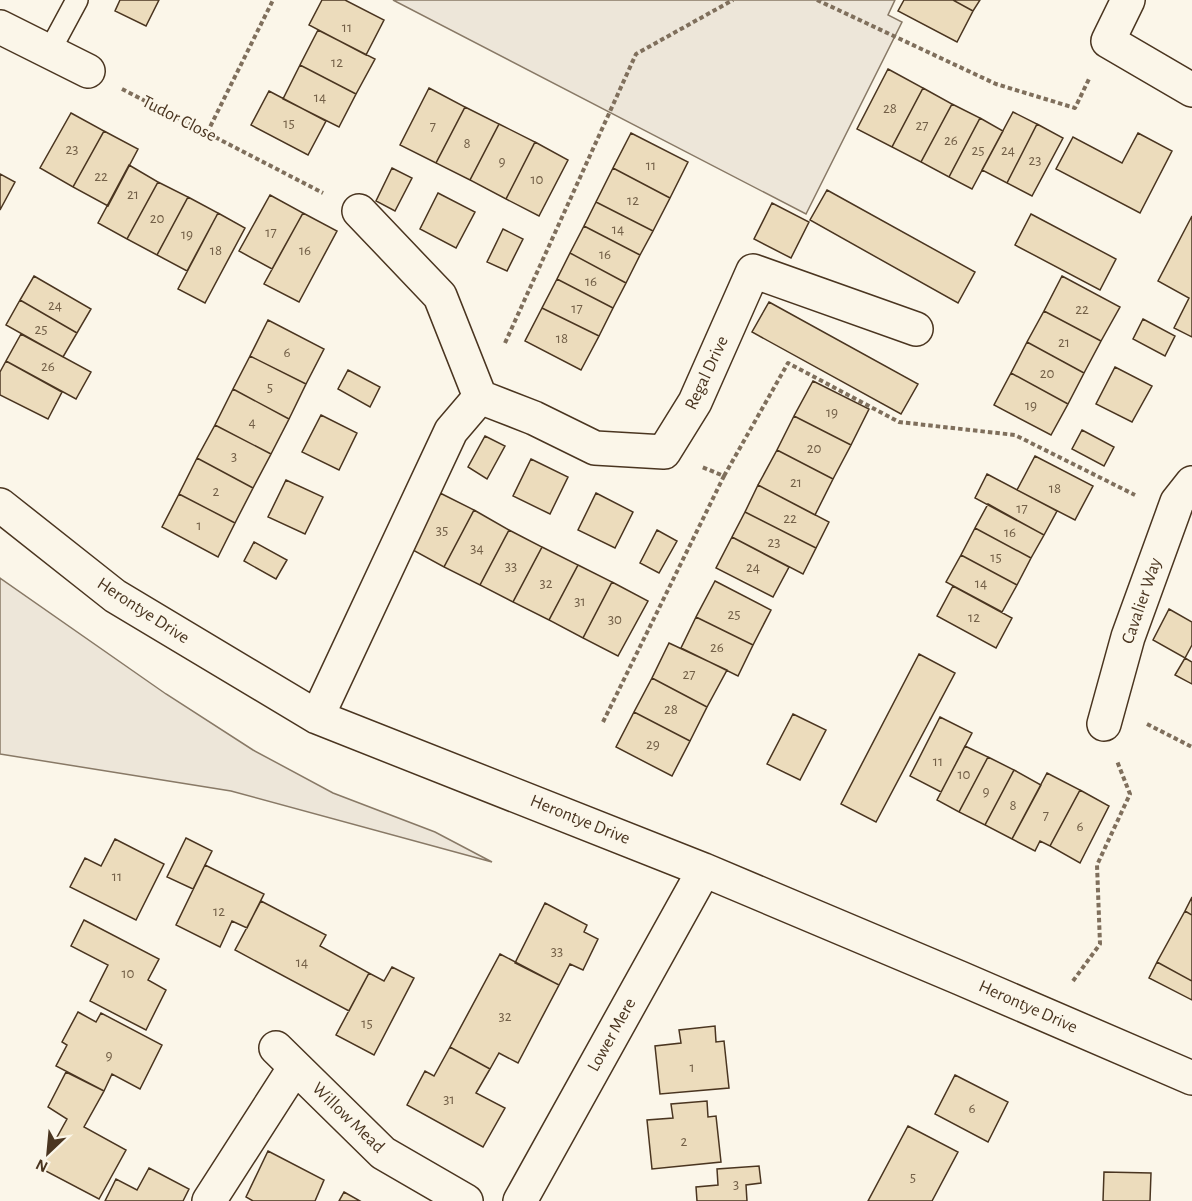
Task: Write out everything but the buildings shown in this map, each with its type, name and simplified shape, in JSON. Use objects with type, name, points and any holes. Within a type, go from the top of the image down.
[{"type":"street","points":[[1128,0],[1108,40],[1192,90]]},
{"type":"street","points":[[0,27],[88,71]]},
{"type":"street","points":[[359,211],[440,296],[480,397],[534,418],[595,448],[664,452]]},
{"type":"street","name":"Regal Drive","points":[[664,452],[695,402],[753,271],[916,329]]},
{"type":"street","points":[[317,717],[451,431],[480,397]]},
{"type":"street","name":"Cavalier Way","points":[[1106,714],[1128,637],[1177,502],[1192,483]]},
{"type":"street","name":"Herontye Drive","points":[[0,505],[115,596],[317,717],[704,870],[1192,1078]]},
{"type":"street","name":"Lower Mere","points":[[520,1201],[704,870]]},
{"type":"street","name":"Willow Mead","points":[[209,1201],[285,1057],[383,1153],[466,1201]]},
{"type":"lane","points":[[49,52],[77,0]]},
{"type":"path","points":[[207,133],[273,0]]},
{"type":"path","points":[[480,397],[636,54],[733,0]]},
{"type":"path","points":[[817,0],[996,84],[1075,108],[1108,40]]},
{"type":"path","name":"Tudor Close","points":[[88,71],[359,211]]},
{"type":"path","points":[[603,722],[724,476],[788,363],[899,422],[1015,435],[1173,513]]},
{"type":"path","points":[[664,452],[724,476]]},
{"type":"path","points":[[1106,714],[1192,747]]},
{"type":"path","points":[[1047,1016],[1100,944],[1097,865],[1130,794],[1106,714]]},
{"type":"shaded area","points":[[393,0],[895,0],[888,15],[902,22],[806,214]]},
{"type":"shaded area","points":[[0,578],[166,694],[253,750],[333,793],[435,832],[492,862],[231,791],[0,754]]}]
